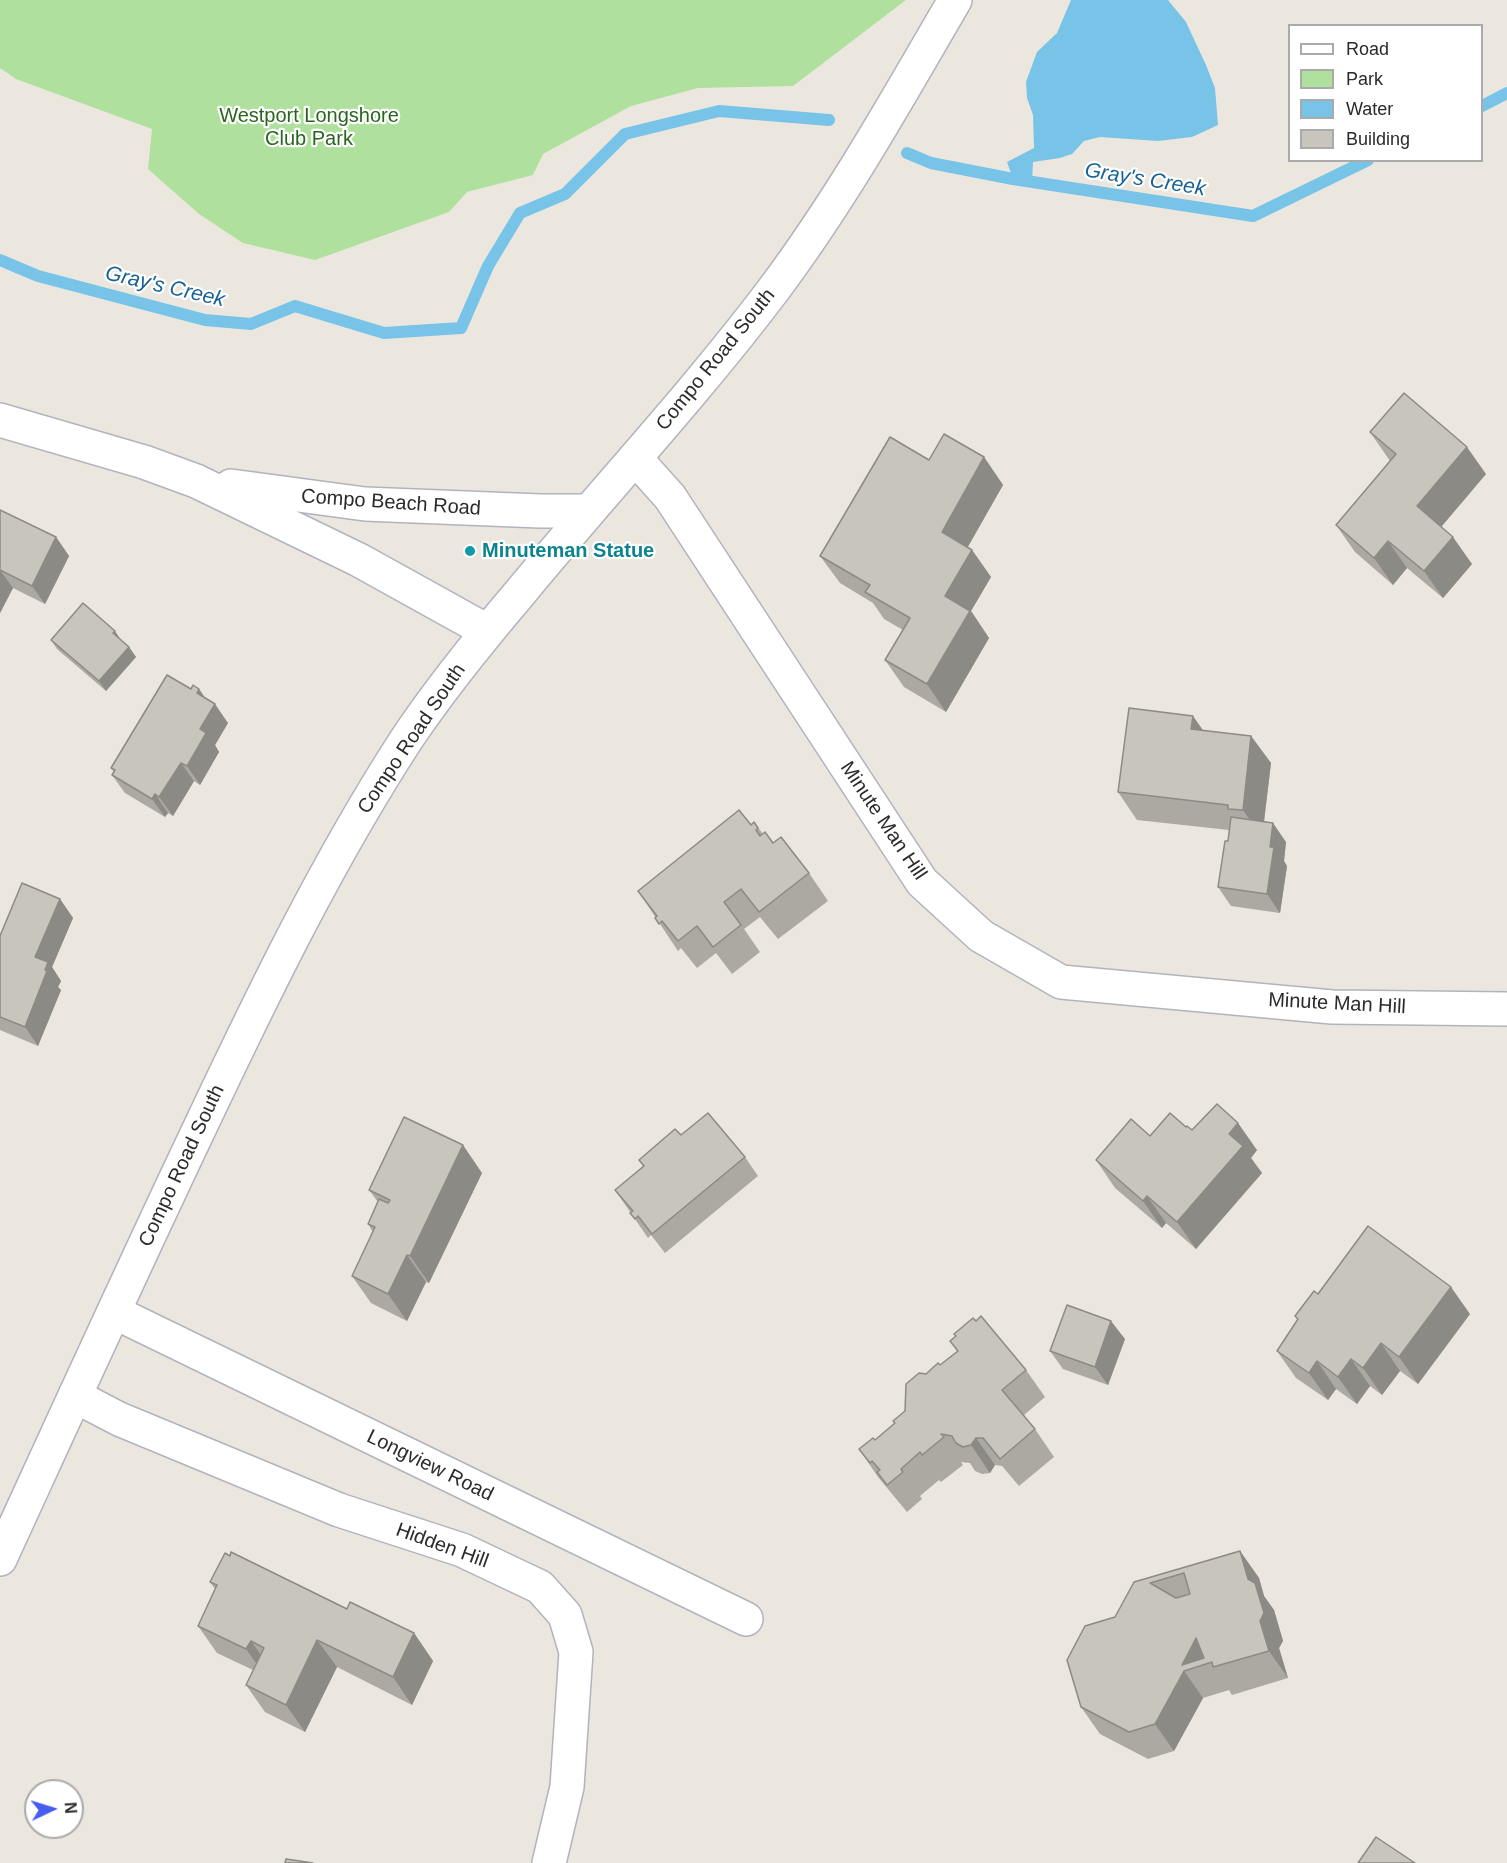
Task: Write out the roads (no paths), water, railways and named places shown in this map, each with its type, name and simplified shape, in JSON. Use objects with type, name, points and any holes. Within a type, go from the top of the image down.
[{"type":"street","name":"Compo Road South","points":[[0,1559],[222,1080],[321,883],[374,792],[409,736],[487,631],[587,511],[635,458],[766,299],[812,235],[861,160],[955,0]]},
{"type":"street","name":"Compo Beach Road","points":[[0,420],[144,462],[196,481],[359,560],[487,631]]},
{"type":"street","name":"Minute Man Hill","points":[[635,458],[670,497],[922,882],[981,936],[1061,982],[1332,1007],[1507,1010]]},
{"type":"street","name":"Compo Beach Road","points":[[196,481],[365,504],[528,511],[587,511]]},
{"type":"street","name":"Longview Road","points":[[114,1312],[746,1619]]},
{"type":"street","name":"Hidden Hill","points":[[75,1396],[119,1419],[328,1506],[462,1550],[540,1587],[565,1615],[576,1652],[567,1787],[549,1863]]},
{"type":"water","points":[[1071,0],[1168,0],[1186,22],[1206,65],[1215,88],[1218,125],[1192,137],[1158,141],[1100,137],[1084,141],[1072,154],[1033,162],[1032,182],[1013,179],[1007,162],[1034,148],[1033,115],[1027,98],[1026,82],[1037,52],[1057,33]]},
{"type":"waterway","name":"Gray's Creek","points":[[1483,105],[1507,93]]},
{"type":"waterway","name":"Gray's Creek","points":[[0,260],[38,276],[205,320],[251,324],[295,306],[384,333],[461,328],[488,266],[520,213],[565,194],[625,134],[719,111],[829,120]]},
{"type":"waterway","name":"Gray's Creek","points":[[907,153],[931,163],[1013,179],[1253,216],[1364,162]]},
{"type":"place","name":"Minuteman Statue","points":[[470,551]]},
{"type":"park label","name":"Westport Longshore Club Park","points":[[309,128]]}]
